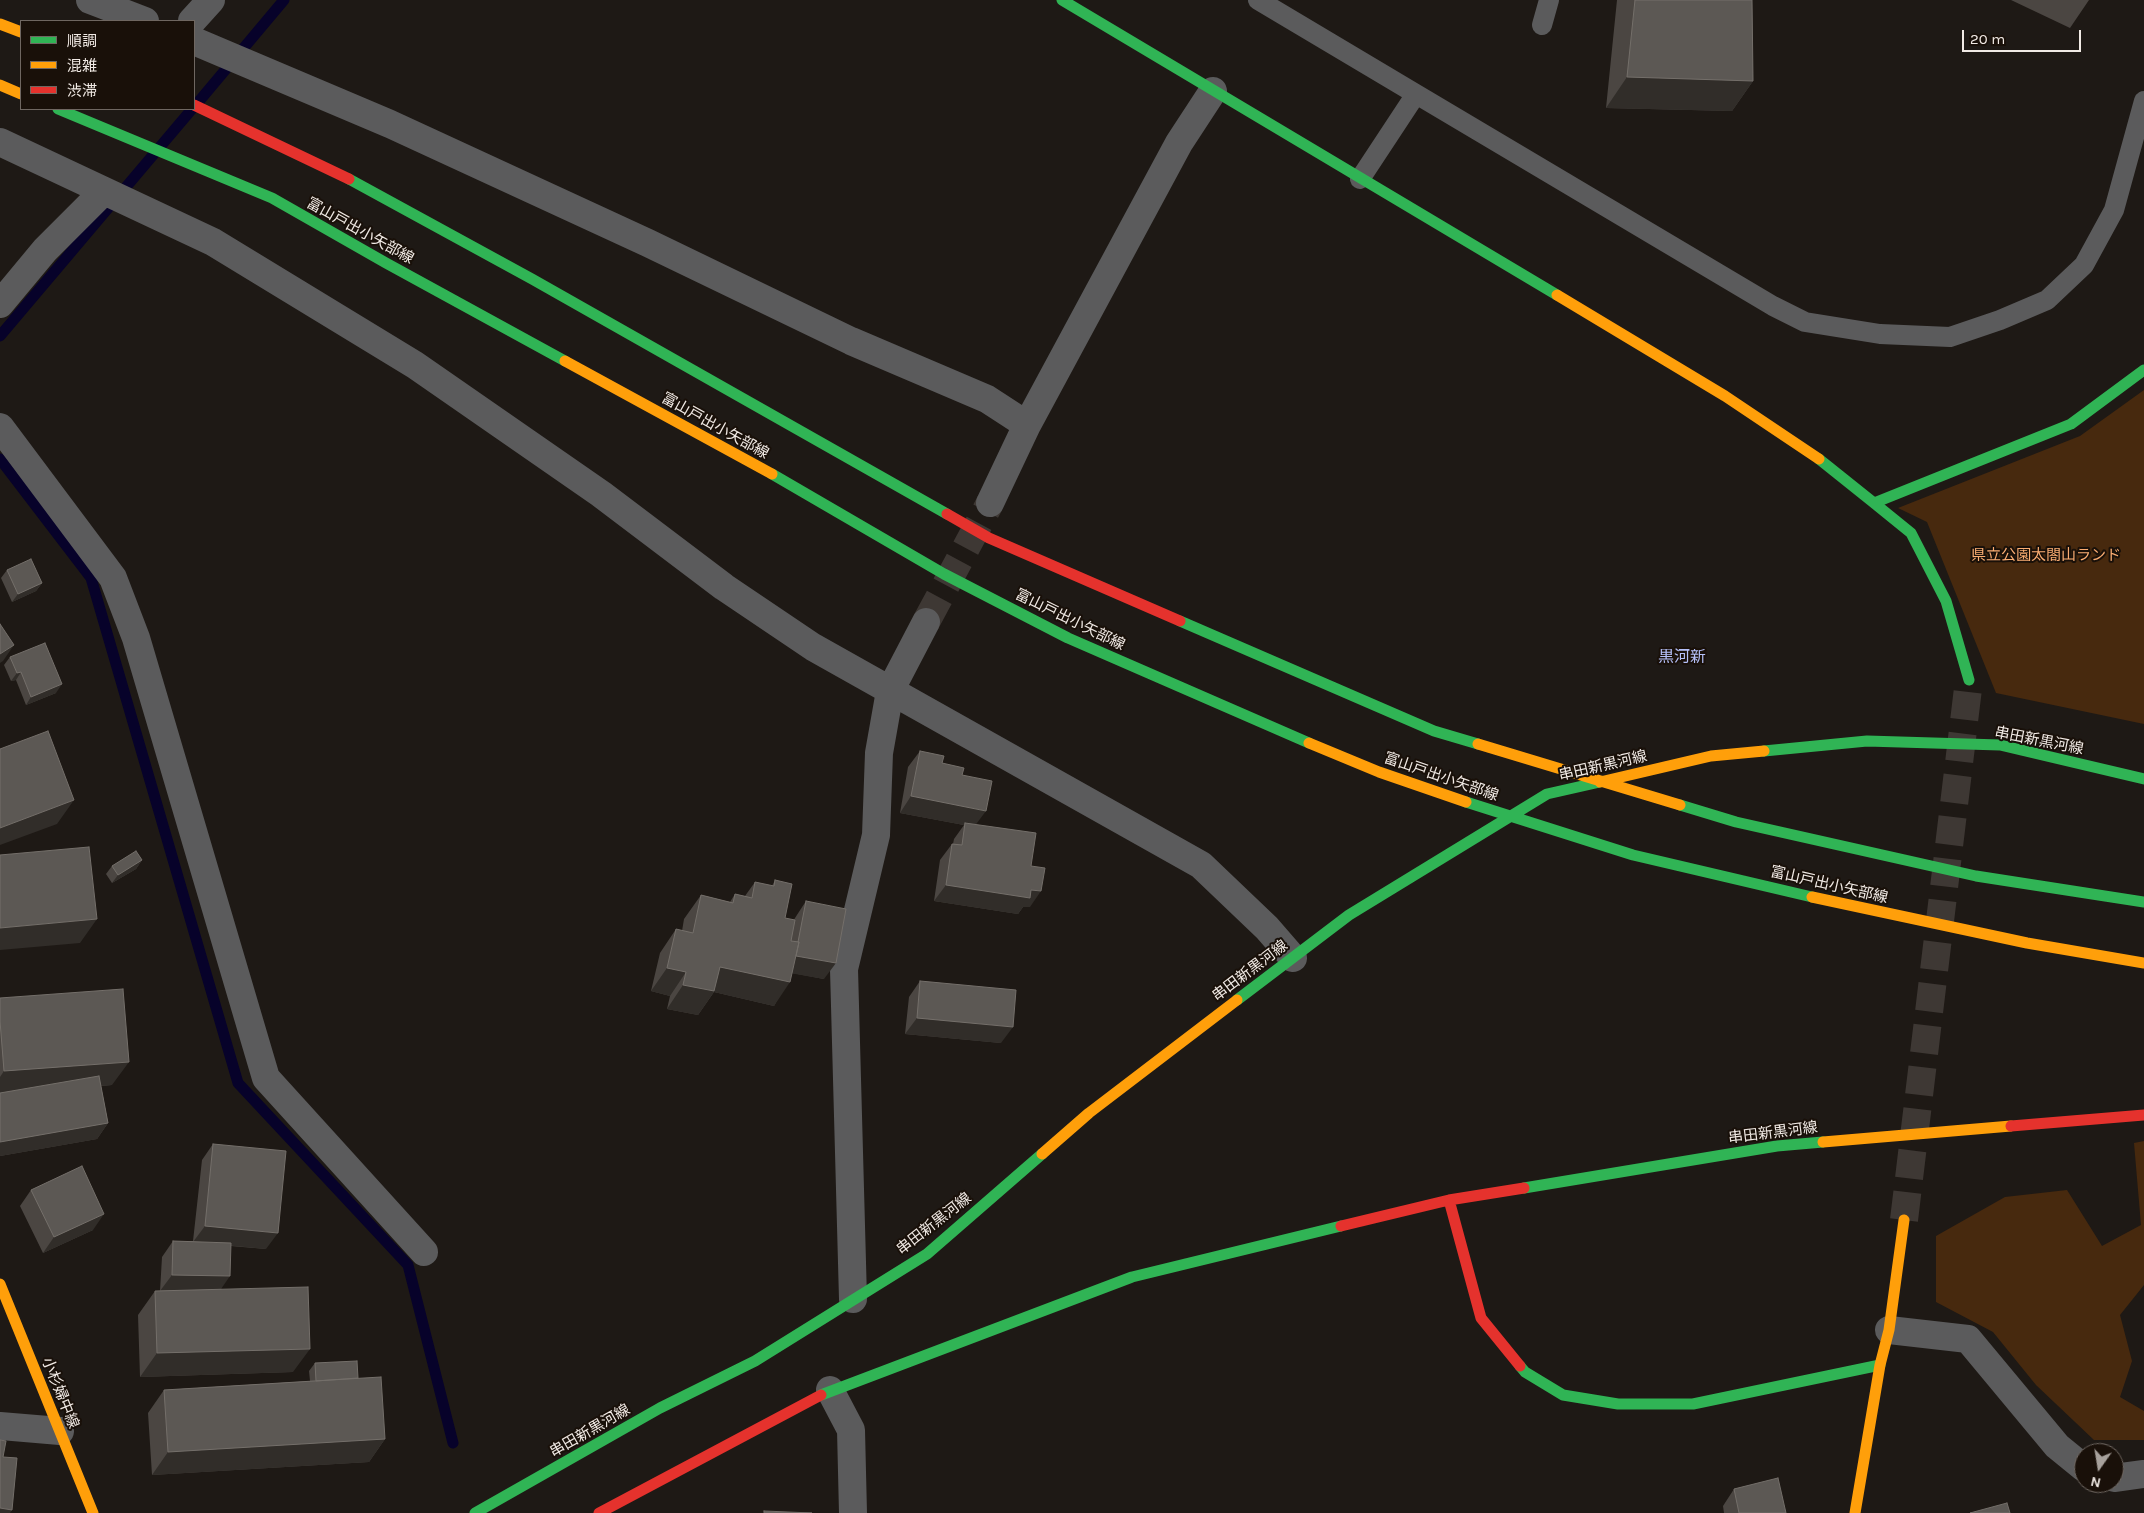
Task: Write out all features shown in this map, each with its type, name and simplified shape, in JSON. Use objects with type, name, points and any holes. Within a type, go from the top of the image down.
[{"type":"main road","points":[[1062,0],[1725,396],[1810,452],[1911,533],[1946,601],[1968,680]]},
{"type":"main road","points":[[0,24],[20,32]]},
{"type":"main road","points":[[0,85],[20,94]]},
{"type":"main road","points":[[195,105],[336,171],[532,279],[989,538],[1434,731],[1736,822],[1976,876],[2144,902]]},
{"type":"main road","name":"富山戸出小矢部線","points":[[60,110],[272,198],[386,263],[742,457],[944,574],[1068,638],[1269,727],[1379,772],[1501,814],[1633,855],[1848,906],[2027,943],[2144,963]]},
{"type":"main road","points":[[1874,503],[2071,424],[2144,370]]},
{"type":"main road","name":"串田新黒河線","points":[[475,1513],[660,1408],[755,1361],[927,1254],[1089,1113],[1349,915],[1547,794],[1711,756],[1867,741],[2000,746],[2144,779]]},
{"type":"main road","name":"串田新黒河線","points":[[598,1513],[830,1390],[1132,1277],[1449,1200],[1777,1146],[2144,1115]]},
{"type":"main road","points":[[1449,1200],[1481,1318],[1525,1372],[1563,1395],[1618,1404],[1693,1404],[1880,1365]]},
{"type":"main road","points":[[1855,1513],[1880,1365],[1889,1330],[1904,1220]]},
{"type":"main road","name":"小杉婦中線","points":[[0,1284],[93,1513]]},
{"type":"street","points":[[90,0],[141,20]]},
{"type":"street","points":[[193,20],[211,0]]},
{"type":"street","points":[[195,41],[390,124],[613,226],[851,342],[987,399],[1027,425]]},
{"type":"street","points":[[990,503],[1027,425],[1179,143],[1213,91]]},
{"type":"street","points":[[0,142],[213,242],[415,365],[601,494],[724,588],[813,647],[1201,865],[1267,928],[1293,958]]},
{"type":"street","points":[[0,304],[45,250],[104,191]]},
{"type":"street","points":[[0,427],[113,578],[136,638],[266,1078],[424,1252]]},
{"type":"street","points":[[853,1300],[844,970],[876,835],[879,753],[890,691],[926,622]]},
{"type":"street","points":[[1889,1330],[1968,1339],[2057,1446],[2074,1460]]},
{"type":"street","points":[[830,1390],[851,1430],[853,1513]]},
{"type":"street","points":[[0,1426],[60,1431]]},
{"type":"street","points":[[2124,1477],[2144,1474]]},
{"type":"lane","points":[[1258,0],[1281,6],[1416,94],[1507,138],[1773,306],[1804,322],[1880,334],[1950,337],[2000,320],[2047,300],[2084,265],[2114,210],[2144,101]]},
{"type":"lane","points":[[1542,25],[1549,0]]},
{"type":"lane","points":[[1360,179],[1416,94]]},
{"type":"green space","name":"県立公園太閤山ランド","points":[[2144,390],[2144,724],[1996,693],[1927,522],[1898,508],[2080,436]]},
{"type":"green space","points":[[2144,1141],[2144,1285],[2120,1315],[2132,1361],[2120,1397],[2144,1411],[2144,1440],[2094,1440],[2036,1385],[1993,1332],[1936,1302],[1936,1236],[2005,1197],[2067,1190],[2102,1246],[2141,1225],[2134,1143]]},
{"type":"building","points":[[1635,0],[1752,0],[1753,81],[1627,77]]},
{"type":"building","points":[[31,559],[42,583],[18,594],[7,570]]},
{"type":"building","points":[[0,624],[14,645],[0,654]]},
{"type":"building","points":[[45,643],[62,684],[31,697],[21,672],[17,673],[10,657]]},
{"type":"building","points":[[48,731],[74,800],[0,828],[0,749]]},
{"type":"building","points":[[920,751],[944,756],[942,763],[964,768],[962,775],[992,781],[986,811],[911,796]]},
{"type":"building","points":[[965,823],[1036,833],[1031,866],[1045,868],[1041,891],[1031,890],[1030,898],[946,885],[952,844],[962,845]]},
{"type":"building","points":[[89,847],[97,919],[0,928],[0,855]]},
{"type":"building","points":[[136,851],[142,860],[118,875],[112,866]]},
{"type":"building","points":[[775,880],[792,884],[785,918],[795,920],[791,941],[799,942],[790,982],[720,967],[714,991],[683,985],[686,972],[667,968],[676,929],[693,933],[701,895],[733,903],[735,894],[752,898],[755,882],[774,886]]},
{"type":"building","points":[[806,901],[846,909],[836,963],[796,956]]},
{"type":"building","points":[[920,981],[1016,990],[1013,1027],[917,1018]]},
{"type":"building","points":[[123,989],[129,1062],[4,1071],[0,998]]},
{"type":"building","points":[[99,1076],[108,1123],[0,1142],[0,1093]]},
{"type":"building","points":[[213,1144],[286,1151],[278,1233],[205,1226]]},
{"type":"building","points":[[82,1166],[104,1214],[54,1237],[31,1190]]},
{"type":"building","points":[[173,1241],[231,1243],[230,1276],[172,1275]]},
{"type":"building","points":[[308,1287],[310,1349],[157,1353],[155,1291]]},
{"type":"building","points":[[357,1361],[358,1378],[316,1381],[315,1363]]},
{"type":"building","points":[[381,1377],[385,1439],[168,1452],[164,1390]]},
{"type":"building","points":[[0,1440],[6,1441],[3,1457],[17,1458],[12,1510],[0,1508]]},
{"type":"building","points":[[1778,1478],[1786,1513],[1739,1513],[1734,1489]]},
{"type":"building","points":[[2007,1503],[2010,1513],[1970,1513]]},
{"type":"building","points":[[764,1511],[812,1513],[764,1513]]},
{"type":"waterway","points":[[195,106],[284,0]]},
{"type":"waterway","points":[[0,336],[191,110]]},
{"type":"waterway","points":[[0,459],[91,578],[238,1083],[408,1265],[453,1443]]},
{"type":"tunnel","points":[[926,622],[990,503]]},
{"type":"tunnel","points":[[1904,1220],[1969,680]]},
{"type":"traffic: fast","points":[[1062,0],[1557,295]]},
{"type":"traffic: fast","points":[[60,110],[272,198],[565,361]]},
{"type":"traffic: fast","points":[[349,179],[532,279],[947,514]]},
{"type":"traffic: fast","points":[[1819,459],[1874,503],[2071,424],[2144,370]]},
{"type":"traffic: fast","points":[[772,474],[944,574],[1068,638],[1309,743]]},
{"type":"traffic: fast","points":[[1874,503],[1911,533],[1946,601],[1969,680]]},
{"type":"traffic: fast","points":[[1180,621],[1434,731],[1478,744]]},
{"type":"traffic: fast","points":[[1764,751],[1867,741],[2000,745],[2144,779]]},
{"type":"traffic: fast","points":[[1237,1000],[1349,915],[1547,794],[1600,782]]},
{"type":"traffic: fast","points":[[1466,802],[1633,855],[1812,897]]},
{"type":"traffic: fast","points":[[1680,805],[1736,822],[1976,876],[2144,902]]},
{"type":"traffic: fast","points":[[1524,1188],[1777,1146],[1823,1142]]},
{"type":"traffic: fast","points":[[475,1513],[660,1408],[755,1361],[927,1254],[1042,1154]]},
{"type":"traffic: fast","points":[[821,1395],[1132,1277],[1341,1226]]},
{"type":"traffic: fast","points":[[1520,1366],[1525,1372],[1563,1395],[1618,1404],[1693,1404],[1880,1365]]},
{"type":"traffic: slow","points":[[0,24],[20,32]]},
{"type":"traffic: slow","points":[[0,85],[20,94]]},
{"type":"traffic: slow","points":[[1557,295],[1725,396],[1819,459]]},
{"type":"traffic: slow","points":[[565,361],[772,474]]},
{"type":"traffic: slow","points":[[1309,743],[1379,772],[1466,802]]},
{"type":"traffic: slow","points":[[1478,744],[1680,805]]},
{"type":"traffic: slow","points":[[1600,782],[1711,756],[1764,751]]},
{"type":"traffic: slow","points":[[1812,897],[2027,943],[2144,963]]},
{"type":"traffic: slow","points":[[1042,1154],[1089,1113],[1237,1000]]},
{"type":"traffic: slow","points":[[1823,1142],[2011,1126]]},
{"type":"traffic: slow","points":[[1855,1513],[1880,1365],[1889,1330],[1904,1220]]},
{"type":"traffic: slow","points":[[0,1284],[93,1513]]},
{"type":"traffic: jam","points":[[195,105],[349,179]]},
{"type":"traffic: jam","points":[[947,514],[989,538],[1180,621]]},
{"type":"traffic: jam","points":[[2011,1126],[2144,1115]]},
{"type":"traffic: jam","points":[[1341,1226],[1449,1200],[1524,1188]]},
{"type":"traffic: jam","points":[[1449,1200],[1481,1318],[1520,1366]]},
{"type":"traffic: jam","points":[[599,1513],[821,1395]]},
{"type":"district","name":"黒河新","points":[[1682,657]]}]
